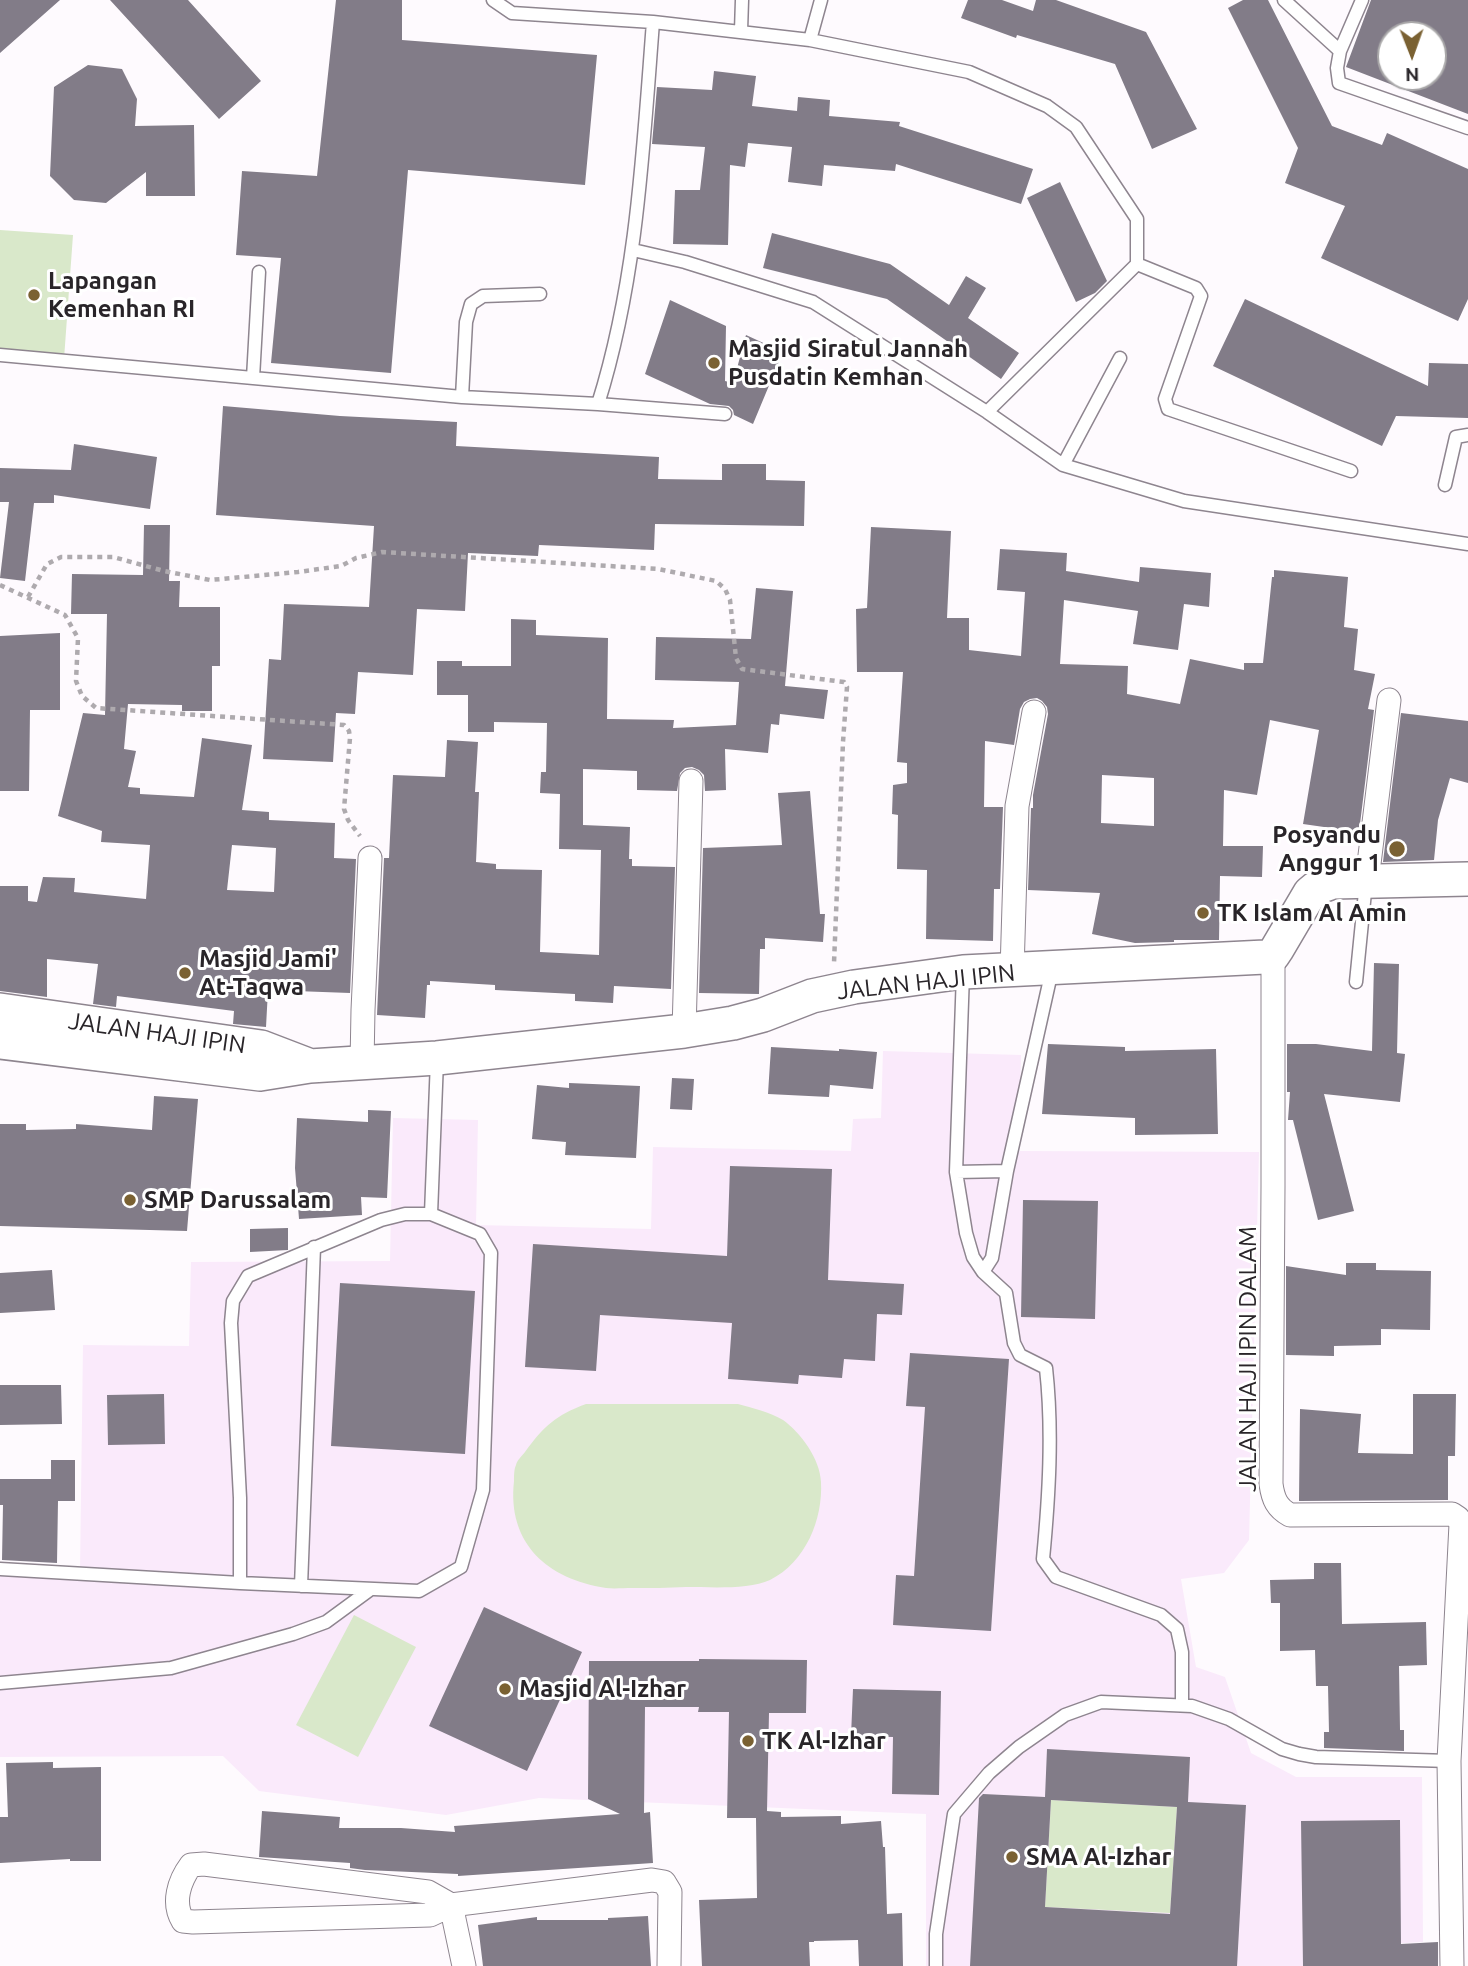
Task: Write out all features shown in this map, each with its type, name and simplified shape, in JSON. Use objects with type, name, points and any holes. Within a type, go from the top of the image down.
[{"type":"street","points":[[1367,880],[1388,700]]},
{"type":"street","points":[[1012,971],[1017,806],[1034,712]]},
{"type":"street","points":[[684,1031],[691,780]]},
{"type":"street","points":[[362,1064],[370,858]]},
{"type":"street","points":[[1273,955],[1310,893],[1316,888],[1333,882],[1468,879]]},
{"type":"street","name":"JALAN HAJI IPIN","points":[[11,1028],[261,1047],[310,1066],[362,1064],[684,1031],[763,1015],[811,996],[878,983],[963,972],[1273,955]]},
{"type":"street","name":"JALAN HAJI IPIN DALAM","points":[[1273,955],[1272,1496],[1283,1512],[1290,1515],[1452,1514],[1461,1524],[1463,1590],[1452,1966]]},
{"type":"street","points":[[464,1966],[451,1905],[428,1892],[204,1864],[191,1865],[178,1888],[179,1913],[183,1921],[193,1922],[430,1914],[451,1905],[652,1880],[664,1882],[670,1892],[669,1966]]},
{"type":"lane","points":[[493,0],[512,13],[741,31],[810,40],[969,72],[1047,106],[1076,127],[1137,219],[1137,264],[987,412]]},
{"type":"lane","points":[[741,31],[742,0]]},
{"type":"lane","points":[[810,40],[821,0]]},
{"type":"lane","points":[[1284,0],[1340,51]]},
{"type":"lane","points":[[1362,0],[1340,51],[1337,68],[1339,83],[1468,128]]},
{"type":"lane","points":[[598,404],[617,330],[633,250],[653,22]]},
{"type":"lane","points":[[633,250],[685,262],[813,302],[987,412],[1063,465],[1184,501],[1468,544]]},
{"type":"lane","points":[[1137,264],[1196,288],[1201,296],[1165,399],[1168,409],[1351,471]]},
{"type":"lane","points":[[253,378],[258,272]]},
{"type":"lane","points":[[462,397],[466,322],[471,304],[483,296],[540,294]]},
{"type":"lane","points":[[0,355],[462,397],[725,414]]},
{"type":"lane","points":[[1063,465],[1120,359]]},
{"type":"lane","points":[[1446,485],[1455,438],[1468,435]]},
{"type":"lane","points":[[1356,982],[1367,880]]},
{"type":"lane","points":[[983,1272],[992,1258],[1007,1171],[1052,969]]},
{"type":"lane","points":[[963,972],[956,1171],[973,1257],[983,1272],[1006,1293],[1014,1343],[1020,1355],[1046,1368],[1049,1457],[1043,1559],[1056,1577],[1161,1615],[1177,1629],[1182,1652],[1182,1705]]},
{"type":"lane","points":[[431,1214],[437,1058]]},
{"type":"lane","points":[[956,1171],[1007,1171]]},
{"type":"lane","points":[[0,1569],[240,1583],[419,1591],[461,1567],[483,1490],[491,1253],[480,1234],[431,1214],[405,1214],[381,1220],[248,1276],[233,1301],[231,1322],[240,1498],[240,1583]]},
{"type":"lane","points":[[301,1586],[314,1247]]},
{"type":"lane","points":[[0,1683],[172,1668],[326,1622],[371,1589]]},
{"type":"lane","points":[[936,1966],[936,1934],[954,1814],[989,1773],[1018,1746],[1065,1715],[1101,1702],[1182,1705],[1217,1714],[1282,1749],[1316,1758],[1458,1761]]},
{"type":"path","points":[[28,597],[47,564],[61,556],[113,557],[210,580],[341,566],[356,558],[382,552],[658,569],[716,581],[725,589],[730,600],[736,659],[742,669],[844,682],[847,687],[832,992]]},
{"type":"path","points":[[0,585],[65,615],[78,638],[76,681],[82,696],[96,708],[344,725],[350,738],[344,809],[348,820],[365,844],[370,858]]},
{"type":"shaded area","points":[[883,1051],[1021,1055],[1019,1151],[1259,1152],[1249,1540],[1224,1573],[1181,1579],[1196,1667],[1225,1677],[1251,1753],[1296,1777],[1422,1777],[1423,1942],[1389,1944],[1389,1966],[926,1966],[926,1814],[539,1798],[446,1815],[259,1791],[223,1756],[0,1757],[0,1572],[80,1571],[83,1345],[189,1346],[191,1262],[390,1261],[393,1118],[478,1120],[476,1225],[651,1229],[653,1147],[851,1151],[853,1119],[881,1118]]},
{"type":"green space","name":"Lapangan Kemenhan RI","points":[[0,230],[73,235],[64,359],[0,355]]},
{"type":"green space","points":[[586,1404],[738,1404],[767,1412],[783,1420],[808,1447],[820,1473],[819,1510],[810,1538],[802,1551],[783,1572],[770,1580],[740,1587],[606,1588],[566,1576],[549,1567],[524,1540],[517,1523],[514,1503],[515,1468],[518,1460],[545,1428],[566,1412]]},
{"type":"green space","points":[[354,1615],[416,1647],[358,1757],[296,1725]]},
{"type":"green space","points":[[1051,1800],[1177,1807],[1170,1913],[1045,1907]]},
{"type":"building","points":[[0,0],[60,0],[0,53]]},
{"type":"building","points":[[110,0],[188,0],[261,81],[219,119]]},
{"type":"building","points":[[336,0],[402,0],[402,40],[597,55],[585,185],[408,170],[391,373],[271,363],[281,258],[236,255],[242,171],[317,176]]},
{"type":"building","points":[[968,0],[1002,0],[1033,11],[1036,0],[1056,0],[1146,32],[1197,129],[1152,149],[1115,64],[1017,35],[1016,38],[961,18]]},
{"type":"building","points":[[1243,0],[1268,0],[1332,126],[1382,145],[1387,133],[1468,169],[1468,299],[1458,321],[1321,258],[1345,206],[1285,183],[1298,148],[1228,8]]},
{"type":"building","points":[[1371,0],[1468,0],[1468,114],[1408,91],[1447,91],[1447,21],[1377,21],[1377,79],[1346,67]]},
{"type":"building","points":[[88,65],[122,69],[137,99],[135,126],[194,125],[195,196],[146,196],[146,172],[106,203],[74,200],[50,176],[54,87]]},
{"type":"building","points":[[714,71],[756,76],[752,106],[797,111],[798,97],[830,100],[829,116],[900,122],[899,126],[1033,169],[1021,204],[896,164],[895,171],[824,165],[822,186],[788,182],[792,147],[748,143],[745,167],[730,165],[728,245],[673,244],[675,190],[700,190],[705,147],[652,144],[657,87],[712,90]]},
{"type":"building","points":[[1060,182],[1107,281],[1095,293],[1076,302],[1027,198]]},
{"type":"building","points":[[772,233],[890,264],[949,305],[966,276],[986,288],[968,318],[1019,353],[1001,379],[887,299],[763,268]]},
{"type":"building","points":[[1245,299],[1428,386],[1429,363],[1468,364],[1468,418],[1396,416],[1382,446],[1213,366]]},
{"type":"building","name":"Masjid Siratul Jannah Pusdatin Kemhan","points":[[670,300],[726,326],[725,381],[733,383],[746,335],[783,352],[753,424],[734,415],[729,406],[710,404],[645,374]]},
{"type":"building","points":[[223,406],[457,422],[456,446],[659,457],[658,479],[722,480],[722,464],[766,464],[766,480],[805,481],[804,526],[655,524],[654,550],[539,545],[538,556],[468,553],[465,611],[417,609],[413,675],[358,672],[355,714],[336,713],[333,762],[263,759],[269,659],[281,660],[284,604],[369,607],[374,526],[216,515]]},
{"type":"building","points":[[74,444],[157,457],[150,509],[54,495],[54,503],[34,503],[25,581],[0,578],[9,502],[0,502],[0,468],[71,470]]},
{"type":"building","points":[[144,525],[170,525],[169,581],[180,581],[179,607],[220,607],[220,666],[212,666],[212,711],[182,711],[182,705],[128,704],[124,749],[136,751],[128,787],[140,788],[140,794],[194,797],[202,738],[252,745],[242,810],[269,812],[269,820],[335,823],[334,858],[356,859],[350,993],[268,990],[266,1027],[233,1024],[234,1011],[117,996],[116,1007],[93,1004],[98,964],[47,959],[47,997],[0,991],[0,886],[28,886],[28,901],[37,902],[43,877],[75,878],[74,892],[146,899],[150,845],[101,842],[102,831],[58,816],[83,713],[105,715],[107,614],[71,614],[72,574],[143,575]],"holes":[[[232,845],[276,848],[274,892],[227,890]]]},
{"type":"building","points":[[871,527],[951,531],[947,618],[969,618],[969,650],[1021,656],[1025,592],[997,590],[1000,549],[1067,553],[1066,571],[1139,582],[1140,567],[1211,573],[1209,607],[1184,604],[1178,650],[1133,644],[1138,611],[1064,600],[1060,664],[1128,666],[1127,694],[1180,704],[1190,659],[1244,670],[1244,663],[1263,663],[1274,570],[1348,577],[1344,627],[1358,629],[1354,670],[1375,674],[1368,709],[1374,710],[1359,832],[1303,824],[1319,730],[1270,720],[1257,795],[1224,790],[1223,846],[1263,846],[1262,877],[1220,876],[1219,940],[1135,943],[1092,934],[1100,893],[1028,890],[1031,808],[1048,714],[1042,701],[1037,698],[1030,699],[1024,702],[1020,709],[1014,745],[985,741],[984,807],[1003,807],[1000,889],[994,889],[993,941],[926,939],[927,870],[897,869],[898,815],[892,814],[893,785],[907,783],[907,763],[897,762],[903,672],[857,672],[856,609],[867,608]],"holes":[[[1102,775],[1154,778],[1154,826],[1101,823]]]},
{"type":"building","points":[[756,588],[793,591],[785,686],[828,690],[824,719],[780,714],[779,725],[771,724],[768,753],[725,749],[726,790],[705,791],[704,775],[692,767],[685,768],[680,773],[677,791],[637,790],[637,771],[583,769],[583,825],[630,827],[629,859],[632,859],[632,866],[675,867],[671,989],[614,986],[613,1003],[575,1001],[575,994],[495,990],[495,985],[430,981],[430,985],[427,985],[425,1018],[377,1015],[384,858],[389,858],[393,775],[445,777],[447,740],[478,742],[475,792],[479,792],[476,862],[496,864],[496,869],[542,870],[540,952],[599,955],[601,850],[559,849],[560,794],[540,793],[541,772],[546,772],[547,723],[494,722],[494,732],[468,732],[468,695],[437,695],[437,661],[462,661],[462,666],[511,666],[511,619],[536,620],[536,635],[608,638],[607,719],[674,720],[673,728],[736,725],[739,682],[655,680],[656,637],[751,639]]},
{"type":"building","points":[[60,633],[60,710],[30,710],[29,791],[0,791],[0,636]]},
{"type":"building","points":[[1401,713],[1468,721],[1468,783],[1450,778],[1438,820],[1434,860],[1383,862]]},
{"type":"building","points":[[810,791],[820,914],[825,914],[823,942],[765,938],[765,949],[760,949],[759,994],[699,993],[703,848],[782,845],[778,793]]},
{"type":"building","points":[[1374,963],[1399,964],[1397,1053],[1405,1054],[1400,1102],[1324,1094],[1354,1211],[1318,1220],[1293,1120],[1288,1120],[1290,1092],[1287,1092],[1287,1044],[1316,1044],[1372,1051]]},
{"type":"building","points":[[1048,1044],[1125,1047],[1125,1051],[1216,1049],[1218,1134],[1135,1135],[1135,1118],[1042,1114]]},
{"type":"building","points":[[771,1047],[877,1052],[873,1089],[830,1085],[829,1097],[768,1094]]},
{"type":"building","points":[[672,1078],[694,1079],[692,1110],[670,1109]]},
{"type":"building","points":[[569,1083],[640,1086],[636,1158],[565,1155],[566,1142],[532,1139],[537,1085],[569,1088]]},
{"type":"building","name":"SMP Darussalam","points":[[154,1096],[198,1099],[187,1231],[0,1226],[0,1124],[26,1124],[26,1130],[76,1129],[76,1124],[152,1130]]},
{"type":"building","points":[[368,1110],[391,1111],[387,1198],[361,1197],[362,1215],[299,1219],[295,1168],[297,1118],[368,1122]]},
{"type":"building","points":[[730,1166],[832,1169],[828,1280],[904,1284],[902,1315],[877,1314],[875,1361],[844,1359],[842,1378],[799,1375],[798,1384],[728,1379],[732,1323],[600,1315],[596,1371],[525,1367],[533,1244],[727,1256]]},
{"type":"building","points":[[1023,1200],[1098,1201],[1095,1319],[1021,1317]]},
{"type":"building","points":[[288,1228],[288,1250],[250,1252],[250,1229]]},
{"type":"building","points":[[1346,1263],[1376,1263],[1376,1270],[1431,1271],[1430,1330],[1381,1329],[1381,1345],[1334,1346],[1334,1356],[1286,1355],[1286,1266],[1346,1275]]},
{"type":"building","points":[[52,1270],[55,1310],[0,1313],[0,1273]]},
{"type":"building","points":[[340,1283],[475,1291],[465,1454],[331,1446]]},
{"type":"building","points":[[910,1353],[1009,1359],[991,1631],[893,1625],[896,1575],[914,1576],[925,1407],[906,1406]]},
{"type":"building","points":[[0,1385],[61,1385],[62,1424],[0,1425]]},
{"type":"building","points":[[164,1394],[165,1444],[108,1445],[107,1395]]},
{"type":"building","points":[[1413,1394],[1456,1394],[1455,1456],[1448,1456],[1448,1500],[1299,1501],[1300,1409],[1361,1414],[1358,1453],[1413,1454]]},
{"type":"building","points":[[51,1460],[75,1460],[75,1501],[58,1501],[57,1563],[2,1560],[3,1505],[0,1505],[0,1479],[51,1479]]},
{"type":"building","points":[[1314,1563],[1341,1563],[1342,1624],[1426,1622],[1427,1665],[1399,1666],[1400,1730],[1404,1730],[1404,1751],[1324,1748],[1324,1732],[1329,1732],[1328,1686],[1316,1686],[1315,1650],[1280,1651],[1280,1603],[1271,1603],[1270,1580],[1314,1579]]},
{"type":"building","name":"Masjid Al-Izhar","points":[[484,1607],[582,1652],[527,1771],[429,1726]]},
{"type":"building","points":[[807,1660],[806,1713],[769,1713],[767,1811],[781,1812],[781,1817],[841,1816],[841,1824],[881,1821],[885,1847],[887,1914],[902,1913],[903,1966],[859,1966],[858,1940],[809,1942],[810,1966],[702,1966],[699,1900],[757,1898],[756,1818],[727,1818],[729,1712],[698,1712],[699,1707],[645,1707],[644,1813],[650,1812],[653,1863],[458,1876],[365,1870],[350,1868],[350,1863],[259,1857],[262,1811],[340,1817],[339,1828],[401,1828],[455,1832],[454,1826],[620,1814],[588,1799],[589,1661]]},
{"type":"building","points":[[853,1689],[941,1691],[939,1795],[892,1794],[893,1737],[851,1736]]},
{"type":"building","name":"SMA Al-Izhar","points":[[1047,1749],[1190,1757],[1188,1802],[1246,1805],[1237,1966],[970,1966],[979,1798],[983,1794],[1045,1797]],"holes":[[[1051,1800],[1177,1807],[1170,1914],[1045,1907]]]},
{"type":"building","points":[[53,1762],[53,1768],[101,1767],[101,1861],[70,1859],[0,1863],[0,1817],[8,1817],[6,1763]]},
{"type":"building","points":[[1400,1820],[1401,1944],[1438,1942],[1438,1966],[1303,1966],[1301,1821]]},
{"type":"building","points":[[648,1916],[651,1966],[483,1966],[478,1925],[537,1917],[537,1920],[608,1920]]},
{"type":"place","name":"Lapangan Kemenhan RI","points":[[34,295]]},
{"type":"place","name":"Masjid Siratul Jannah Pusdatin Kemhan","points":[[714,363]]},
{"type":"place","name":"Posyandu Anggur 1","points":[[1397,849]]},
{"type":"place","name":"TK Islam Al Amin","points":[[1203,913]]},
{"type":"place","name":"Masjid Jami' At-Taqwa","points":[[185,973]]},
{"type":"place","name":"SMP Darussalam","points":[[130,1200]]},
{"type":"place","name":"Masjid Al-Izhar","points":[[505,1689]]},
{"type":"place","name":"TK Al-Izhar","points":[[748,1741]]},
{"type":"place","name":"SMA Al-Izhar","points":[[1012,1857]]}]
